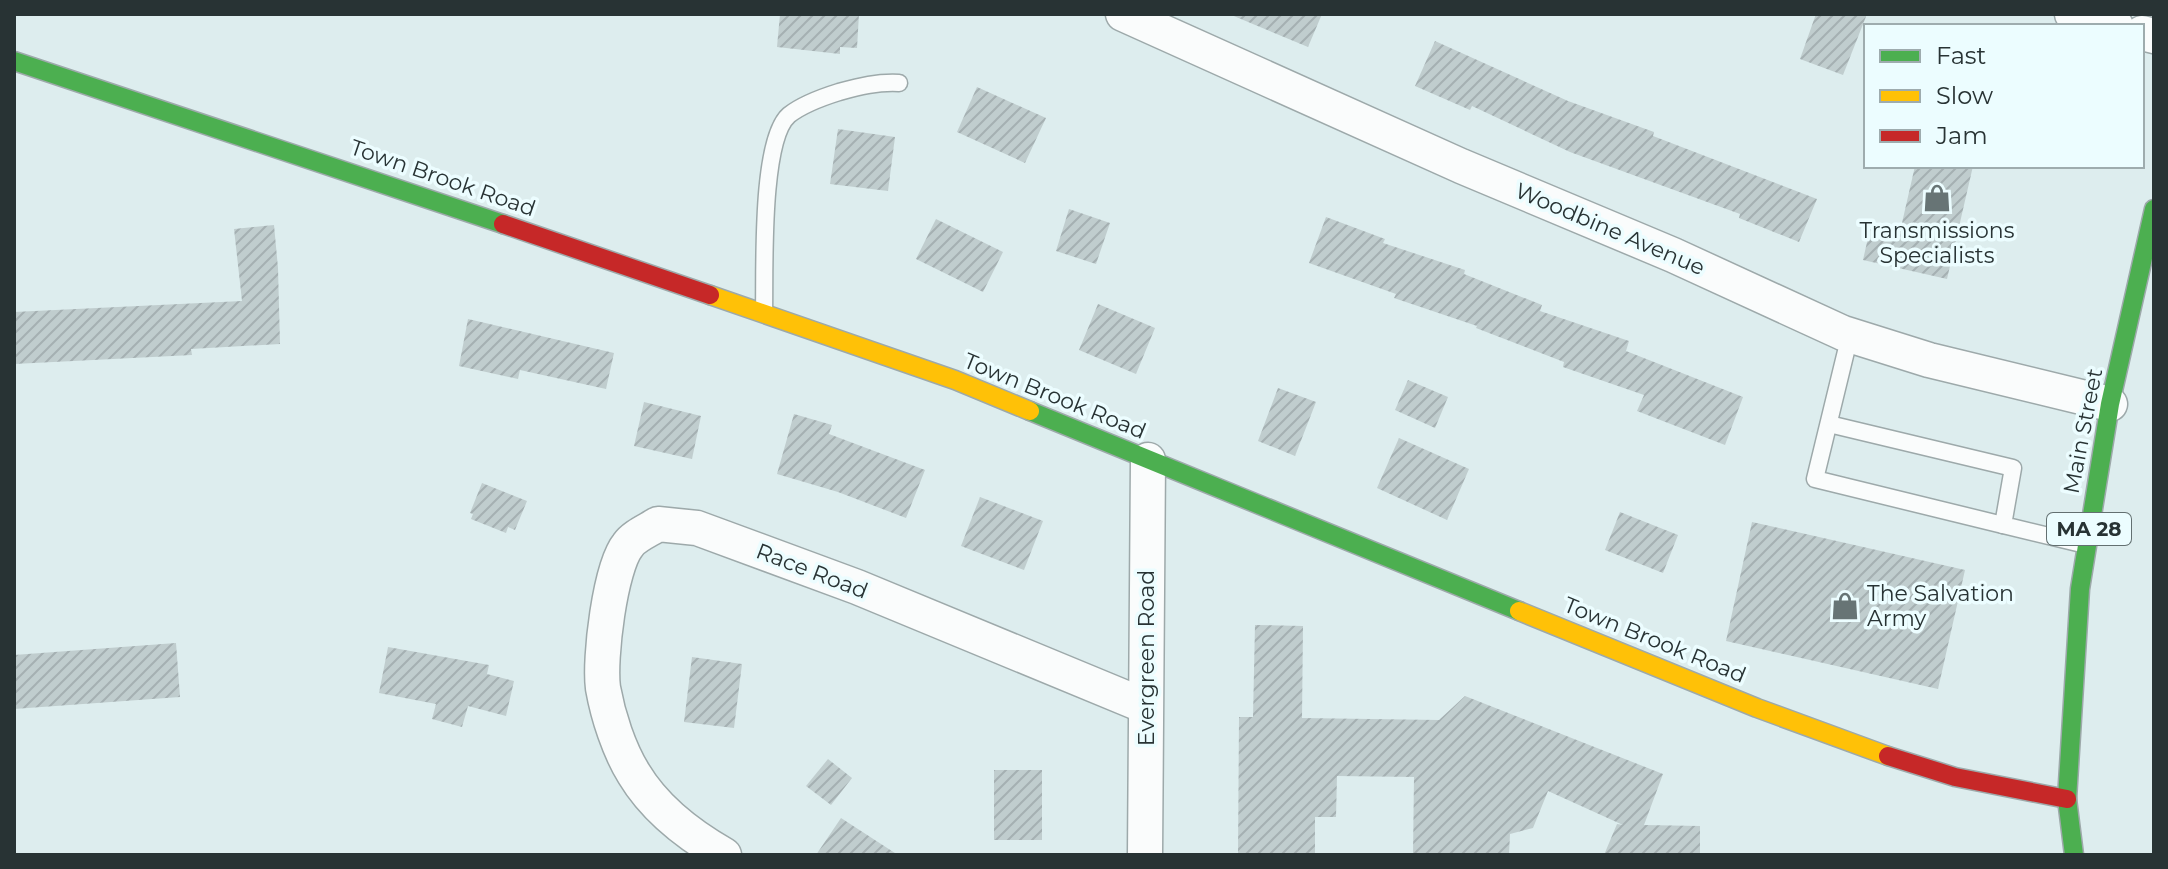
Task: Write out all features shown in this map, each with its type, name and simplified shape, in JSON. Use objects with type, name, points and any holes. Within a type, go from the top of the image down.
[{"type":"main road","name":"Town Brook Road","points":[[14,61],[315,160],[458,211],[530,232],[955,380],[1757,708],[1869,750],[1955,777],[2067,799]]},
{"type":"main road","name":"Main Street","points":[[2074,855],[2067,799],[2080,589],[2110,404],[2154,209]]},
{"type":"street","name":"Woodbine Avenue","points":[[1123,14],[1447,160],[1673,255],[1850,335],[1929,360],[2110,404]]},
{"type":"street","points":[[2072,14],[2109,24]]},
{"type":"street","name":"Evergreen Road","points":[[1145,855],[1148,460]]},
{"type":"street","name":"Race Road","points":[[724,855],[702,843],[664,812],[633,774],[618,739],[603,686],[605,639],[613,583],[628,544],[658,524],[697,528],[857,587],[1145,706]]},
{"type":"lane","points":[[763,314],[769,165],[777,135],[788,116],[819,98],[875,82],[899,83]]},
{"type":"lane","points":[[1850,335],[1815,479],[2087,546]]},
{"type":"lane","points":[[1829,424],[2013,468],[2003,525]]},
{"type":"building","points":[[780,14],[859,14],[857,48],[840,47],[840,54],[777,47]]},
{"type":"building","points":[[1229,14],[1322,14],[1308,47]]},
{"type":"building","points":[[1816,14],[1867,14],[1843,75],[1800,59]]},
{"type":"building","points":[[1435,41],[1568,101],[1654,132],[1653,136],[1817,199],[1799,242],[1739,218],[1740,214],[1570,152],[1472,106],[1470,110],[1415,86]]},
{"type":"building","points":[[977,87],[1046,118],[1025,163],[957,132]]},
{"type":"building","points":[[838,129],[895,137],[888,191],[830,184]]},
{"type":"building","name":"Transmissions Specialists","points":[[1915,168],[1973,168],[1947,279],[1863,260],[1870,229],[1899,236]]},
{"type":"building","points":[[1069,209],[1110,223],[1096,264],[1056,251]]},
{"type":"building","points":[[1326,217],[1385,239],[1383,243],[1465,270],[1464,274],[1542,305],[1540,311],[1629,341],[1626,351],[1743,397],[1725,445],[1637,411],[1644,395],[1563,367],[1564,362],[1477,326],[1394,298],[1396,294],[1309,263]]},
{"type":"building","points":[[936,219],[1003,252],[983,292],[916,259]]},
{"type":"building","points":[[274,225],[280,344],[191,349],[192,355],[14,364],[14,312],[242,301],[234,229]]},
{"type":"building","points":[[1098,304],[1155,328],[1136,374],[1079,350]]},
{"type":"building","points":[[468,319],[614,353],[606,389],[520,370],[518,379],[459,366]]},
{"type":"building","points":[[1408,380],[1448,397],[1435,428],[1395,410]]},
{"type":"building","points":[[1278,388],[1316,402],[1295,456],[1258,441]]},
{"type":"building","points":[[644,402],[701,416],[692,459],[634,446]]},
{"type":"building","points":[[794,414],[832,425],[829,434],[925,470],[906,518],[838,492],[777,474]]},
{"type":"building","points":[[1399,438],[1469,469],[1447,520],[1377,488]]},
{"type":"building","points":[[482,483],[527,501],[515,530],[508,527],[506,533],[471,519],[473,514],[470,513]]},
{"type":"building","points":[[980,497],[1043,521],[1024,570],[961,546]]},
{"type":"building","points":[[1620,512],[1678,535],[1663,573],[1605,550]]},
{"type":"building","name":"The Salvation Army","points":[[1752,522],[1965,570],[1938,689],[1726,641]]},
{"type":"building","points":[[1255,625],[1303,626],[1302,718],[1439,720],[1465,696],[1663,774],[1644,825],[1700,826],[1700,855],[1604,855],[1617,824],[1623,825],[1548,791],[1533,828],[1510,834],[1509,855],[1413,855],[1414,777],[1337,776],[1336,817],[1315,817],[1315,855],[1238,855],[1239,717],[1253,717]]},
{"type":"building","points":[[176,643],[180,697],[14,709],[14,655]]},
{"type":"building","points":[[388,647],[489,665],[487,674],[514,681],[506,716],[468,706],[462,727],[432,719],[436,704],[379,693]]},
{"type":"building","points":[[692,657],[742,664],[734,728],[684,722]]},
{"type":"building","points":[[828,759],[852,778],[831,805],[806,786]]},
{"type":"building","points":[[994,770],[1042,770],[1042,840],[994,840]]},
{"type":"building","points":[[841,818],[898,855],[816,855]]},
{"type":"traffic: fast","points":[[14,61],[503,224]]},
{"type":"traffic: fast","points":[[2074,855],[2067,799],[2080,589],[2110,404],[2154,209]]},
{"type":"traffic: fast","points":[[1030,411],[1519,611]]},
{"type":"traffic: slow","points":[[710,295],[955,380],[1030,411]]},
{"type":"traffic: slow","points":[[1519,611],[1757,708],[1888,756]]},
{"type":"traffic: jam","points":[[503,224],[710,295]]},
{"type":"traffic: jam","points":[[1888,756],[1955,777],[2067,799]]},
{"type":"place","name":"Transmissions Specialists","points":[[1937,198]]},
{"type":"place","name":"The Salvation Army","points":[[1845,606]]}]
